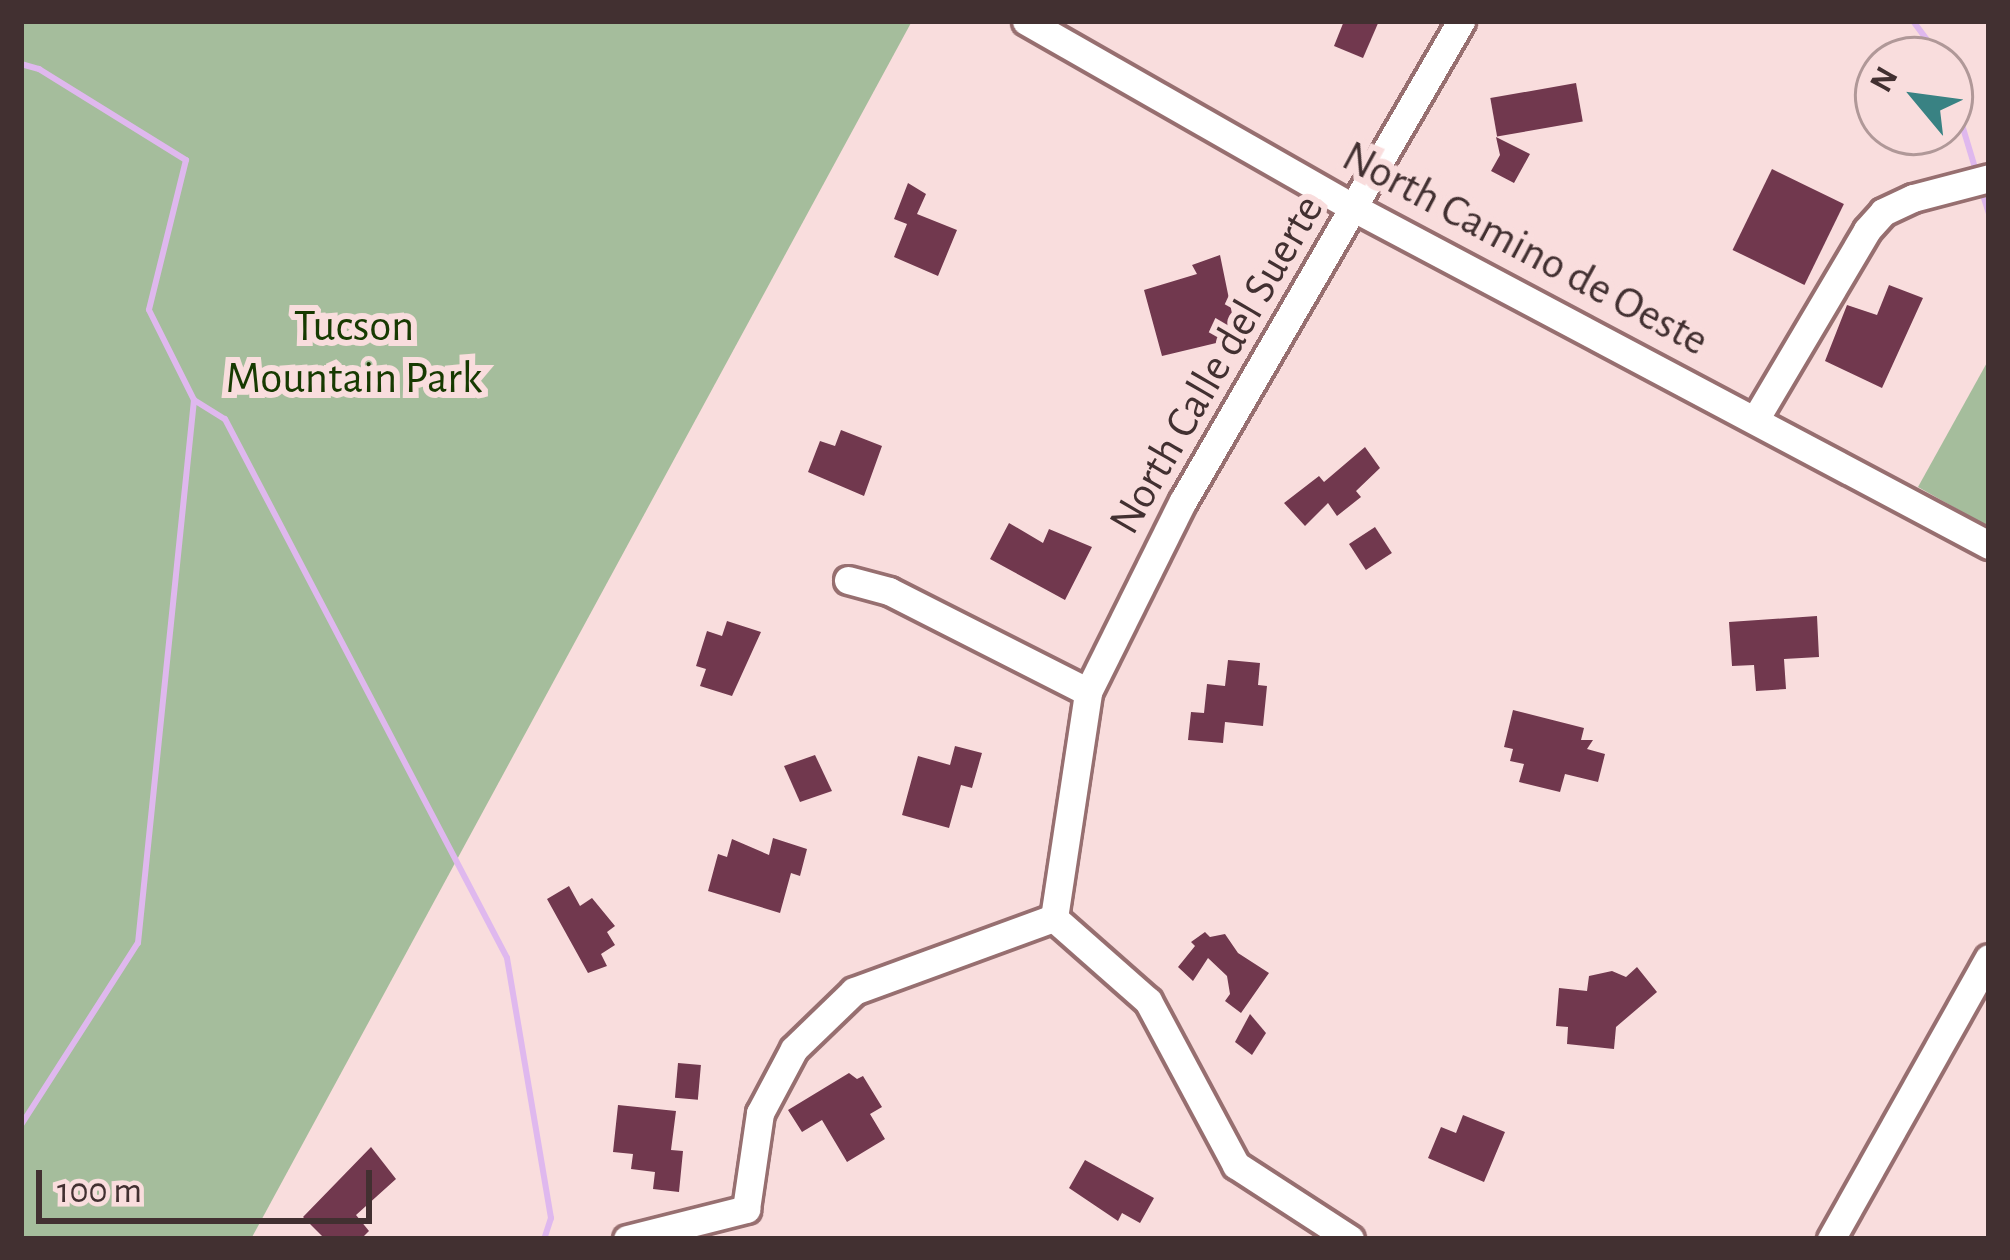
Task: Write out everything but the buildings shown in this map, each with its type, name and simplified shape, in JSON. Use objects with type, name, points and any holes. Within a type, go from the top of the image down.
[{"type":"street","name":"North Camino de Oeste","points":[[1026,21],[1354,208],[1989,545]]},
{"type":"street","name":"North Calle del Suerte","points":[[1054,918],[1088,692],[1183,501],[1461,21]]},
{"type":"street","points":[[1756,418],[1867,230],[1883,212],[1913,198],[1989,178]]},
{"type":"street","points":[[848,580],[889,591],[1088,692]]},
{"type":"street","points":[[753,1239],[746,1209],[760,1113],[794,1049],[854,991],[1054,918],[1148,1001],[1236,1165],[1350,1239]]},
{"type":"street","points":[[1831,1239],[1989,958]]},
{"type":"street","points":[[627,1239],[746,1209]]},
{"type":"green space","name":"Tucson Mountain Park","points":[[21,21],[912,21],[251,1239],[21,1239]]},
{"type":"green space","points":[[1989,359],[1989,527],[1918,487]]},
{"type":"waterway","points":[[1913,21],[1924,36]]},
{"type":"waterway","points":[[21,64],[39,69],[186,160],[149,310],[194,400],[225,419],[507,958],[551,1218],[544,1239]]},
{"type":"waterway","points":[[1971,156],[1976,171]]},
{"type":"waterway","points":[[1981,189],[1989,214]]},
{"type":"waterway","points":[[21,1125],[138,943],[194,400]]}]
